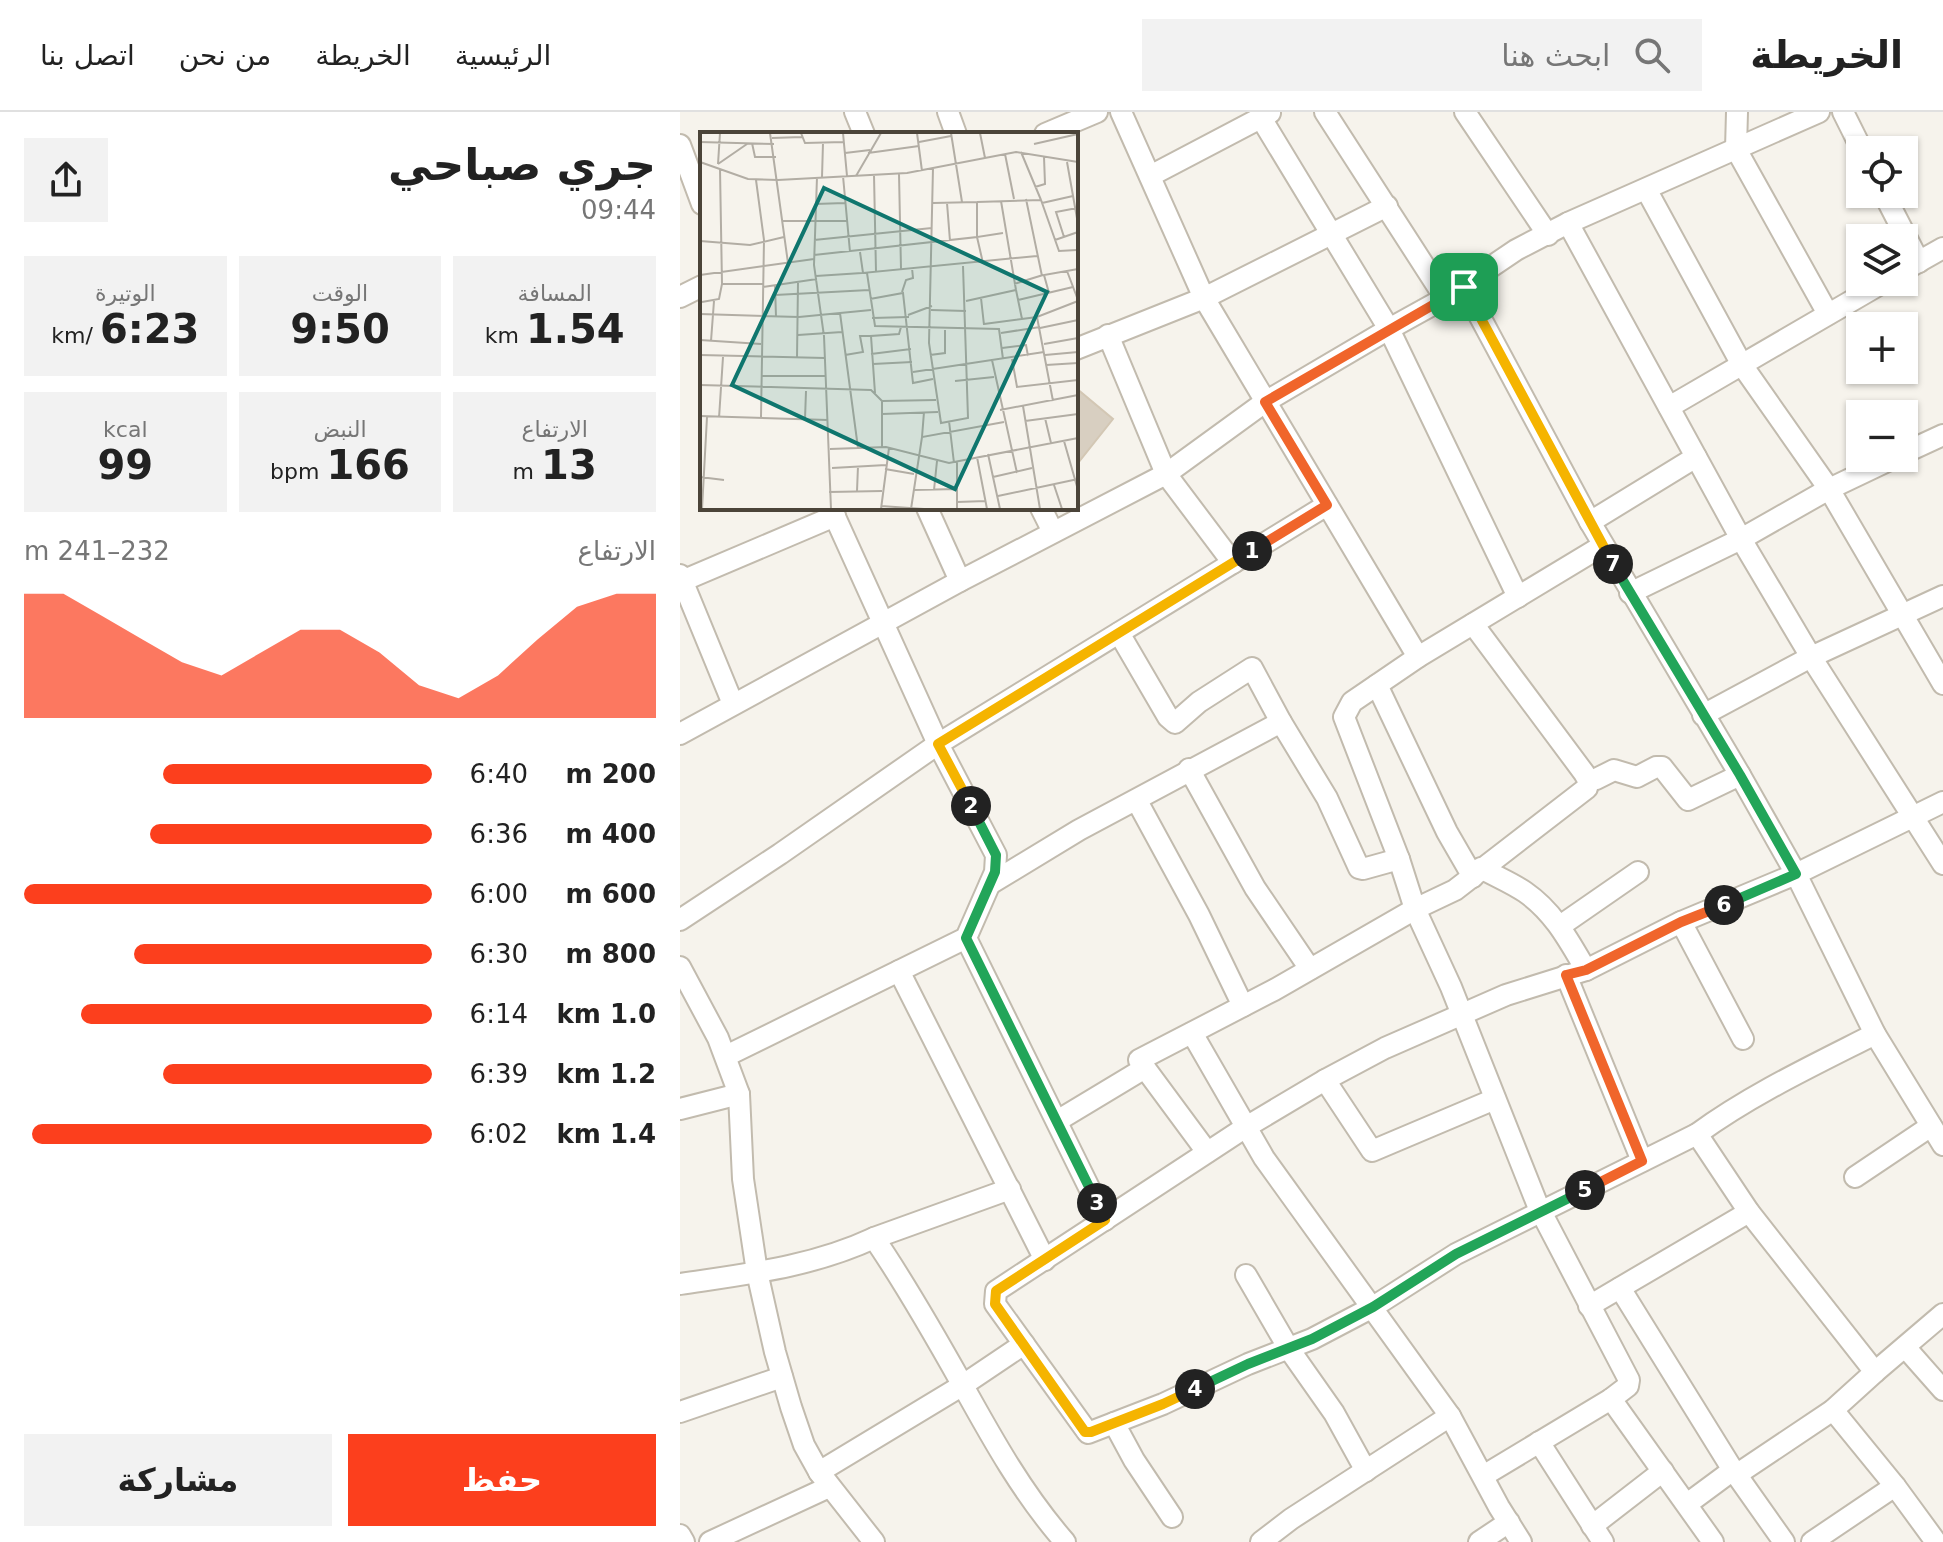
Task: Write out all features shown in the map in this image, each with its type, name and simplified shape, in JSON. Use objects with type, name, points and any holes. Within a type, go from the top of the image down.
[{"type":"street","points":[[855,112],[863,132]]},
{"type":"street","points":[[948,112],[955,132]]},
{"type":"street","points":[[1050,132],[1097,112]]},
{"type":"street","points":[[1121,112],[1204,298],[1418,657]]},
{"type":"street","points":[[1325,112],[1445,298]]},
{"type":"street","points":[[1465,112],[1548,235]]},
{"type":"street","points":[[1737,112],[1736,149],[1828,314]]},
{"type":"street","points":[[680,734],[881,623],[1166,474],[1265,402],[1464,287],[1516,250],[1568,223],[1819,112]]},
{"type":"street","points":[[1843,112],[1855,136]]},
{"type":"street","points":[[1150,176],[1267,115],[1332,234],[1389,329],[1518,597]]},
{"type":"street","points":[[680,145],[700,199]]},
{"type":"street","points":[[1646,189],[1742,365],[1829,489],[1943,684]]},
{"type":"street","points":[[1078,348],[1204,298],[1387,206]]},
{"type":"street","points":[[1568,223],[1741,539],[1811,657],[1943,864]]},
{"type":"street","points":[[1918,262],[1943,248]]},
{"type":"street","points":[[680,297],[700,287]]},
{"type":"street","points":[[1464,287],[1602,546],[1796,874],[1875,1034],[1938,1134],[1855,1177]]},
{"type":"street","points":[[1669,407],[1860,296]]},
{"type":"street","points":[[1108,335],[1166,474],[1233,563]]},
{"type":"street","points":[[1918,447],[1943,435]]},
{"type":"street","points":[[1590,522],[1696,457]]},
{"type":"street","points":[[1630,593],[1741,539],[1865,472]]},
{"type":"street","points":[[680,920],[938,744],[1327,505]]},
{"type":"street","points":[[928,510],[960,581]]},
{"type":"street","points":[[1042,510],[1053,532]]},
{"type":"street","points":[[726,1056],[966,938],[995,872],[996,855],[938,744],[833,512],[681,578],[733,704]]},
{"type":"street","points":[[1483,1476],[1611,1399],[1628,1386],[1629,1380],[1541,1212],[1415,909],[1344,717],[1352,702],[1418,657],[1602,546]]},
{"type":"street","points":[[1703,715],[1811,657],[1943,596]]},
{"type":"street","points":[[1207,1152],[1139,1060],[1455,890],[1587,788],[1588,780],[1473,624]]},
{"type":"street","points":[[1119,633],[1168,717],[1175,723],[1199,702],[1252,668],[1327,798],[1359,868],[1399,859]]},
{"type":"street","points":[[1377,685],[1447,832],[1477,872],[1524,891],[1543,906],[1560,926],[1642,1161]]},
{"type":"street","points":[[990,884],[1079,830],[1281,722]]},
{"type":"street","points":[[1588,780],[1614,770],[1637,777],[1662,767],[1688,800],[1740,775]]},
{"type":"street","points":[[1189,769],[1255,888],[1310,969]]},
{"type":"street","points":[[1137,801],[1199,915],[1243,1006]]},
{"type":"street","points":[[1875,1034],[1722,1115],[1697,1134],[1456,1254],[1373,1307],[1289,1349],[1248,1364],[1163,1404],[1085,1432],[995,1304],[993,1297],[996,1291],[1207,1152],[1325,1080],[1385,1048],[1506,995],[1576,973],[1681,922],[1796,874],[1943,802]]},
{"type":"street","points":[[1560,926],[1638,872]]},
{"type":"street","points":[[1681,922],[1743,1039]]},
{"type":"street","points":[[966,938],[1105,1220]]},
{"type":"street","points":[[680,967],[726,1056],[739,1094],[743,1179],[757,1272],[782,1377],[804,1445],[824,1480],[874,1542]]},
{"type":"street","points":[[899,971],[1045,1260]]},
{"type":"street","points":[[1192,1033],[1264,1158],[1450,1416],[1521,1542]]},
{"type":"street","points":[[1057,1121],[1145,1068]]},
{"type":"street","points":[[1325,1080],[1372,1151],[1495,1099]]},
{"type":"street","points":[[680,1109],[739,1094]]},
{"type":"street","points":[[1697,1134],[1749,1212],[1875,1372]]},
{"type":"street","points":[[680,1284],[800,1265],[849,1250],[1010,1189]]},
{"type":"street","points":[[1589,1306],[1749,1212]]},
{"type":"street","points":[[874,1238],[918,1307],[1000,1453],[1033,1504],[1065,1542]]},
{"type":"street","points":[[1246,1275],[1289,1349],[1334,1413],[1366,1471]]},
{"type":"street","points":[[1620,1288],[1735,1473],[1784,1542]]},
{"type":"street","points":[[1687,1504],[1833,1410],[1943,1314]]},
{"type":"street","points":[[710,1542],[824,1480],[1024,1344]]},
{"type":"street","points":[[1905,1347],[1943,1390]]},
{"type":"street","points":[[680,1412],[782,1377]]},
{"type":"street","points":[[1611,1399],[1713,1542]]},
{"type":"street","points":[[1833,1410],[1936,1542]]},
{"type":"street","points":[[1261,1542],[1450,1416]]},
{"type":"street","points":[[1114,1423],[1146,1480],[1172,1517]]},
{"type":"street","points":[[1539,1442],[1598,1534],[1663,1471]]},
{"type":"street","points":[[1793,1542],[1800,1538],[1812,1542],[1895,1486]]},
{"type":"street","points":[[1479,1542],[1509,1522]]},
{"type":"street","points":[[680,1535],[684,1542]]},
{"type":"building","points":[[1078,390],[1113,419],[1078,463]]},
{"type":"route","points":[[1464,287],[1602,546],[1796,874],[1681,922],[1586,970],[1566,975],[1642,1161],[1456,1254],[1373,1307],[1312,1339],[1088,1433],[1036,1364],[993,1297],[996,1291],[1105,1220],[966,938],[995,872],[996,855],[938,744],[1327,505],[1265,402],[1464,287]]}]
